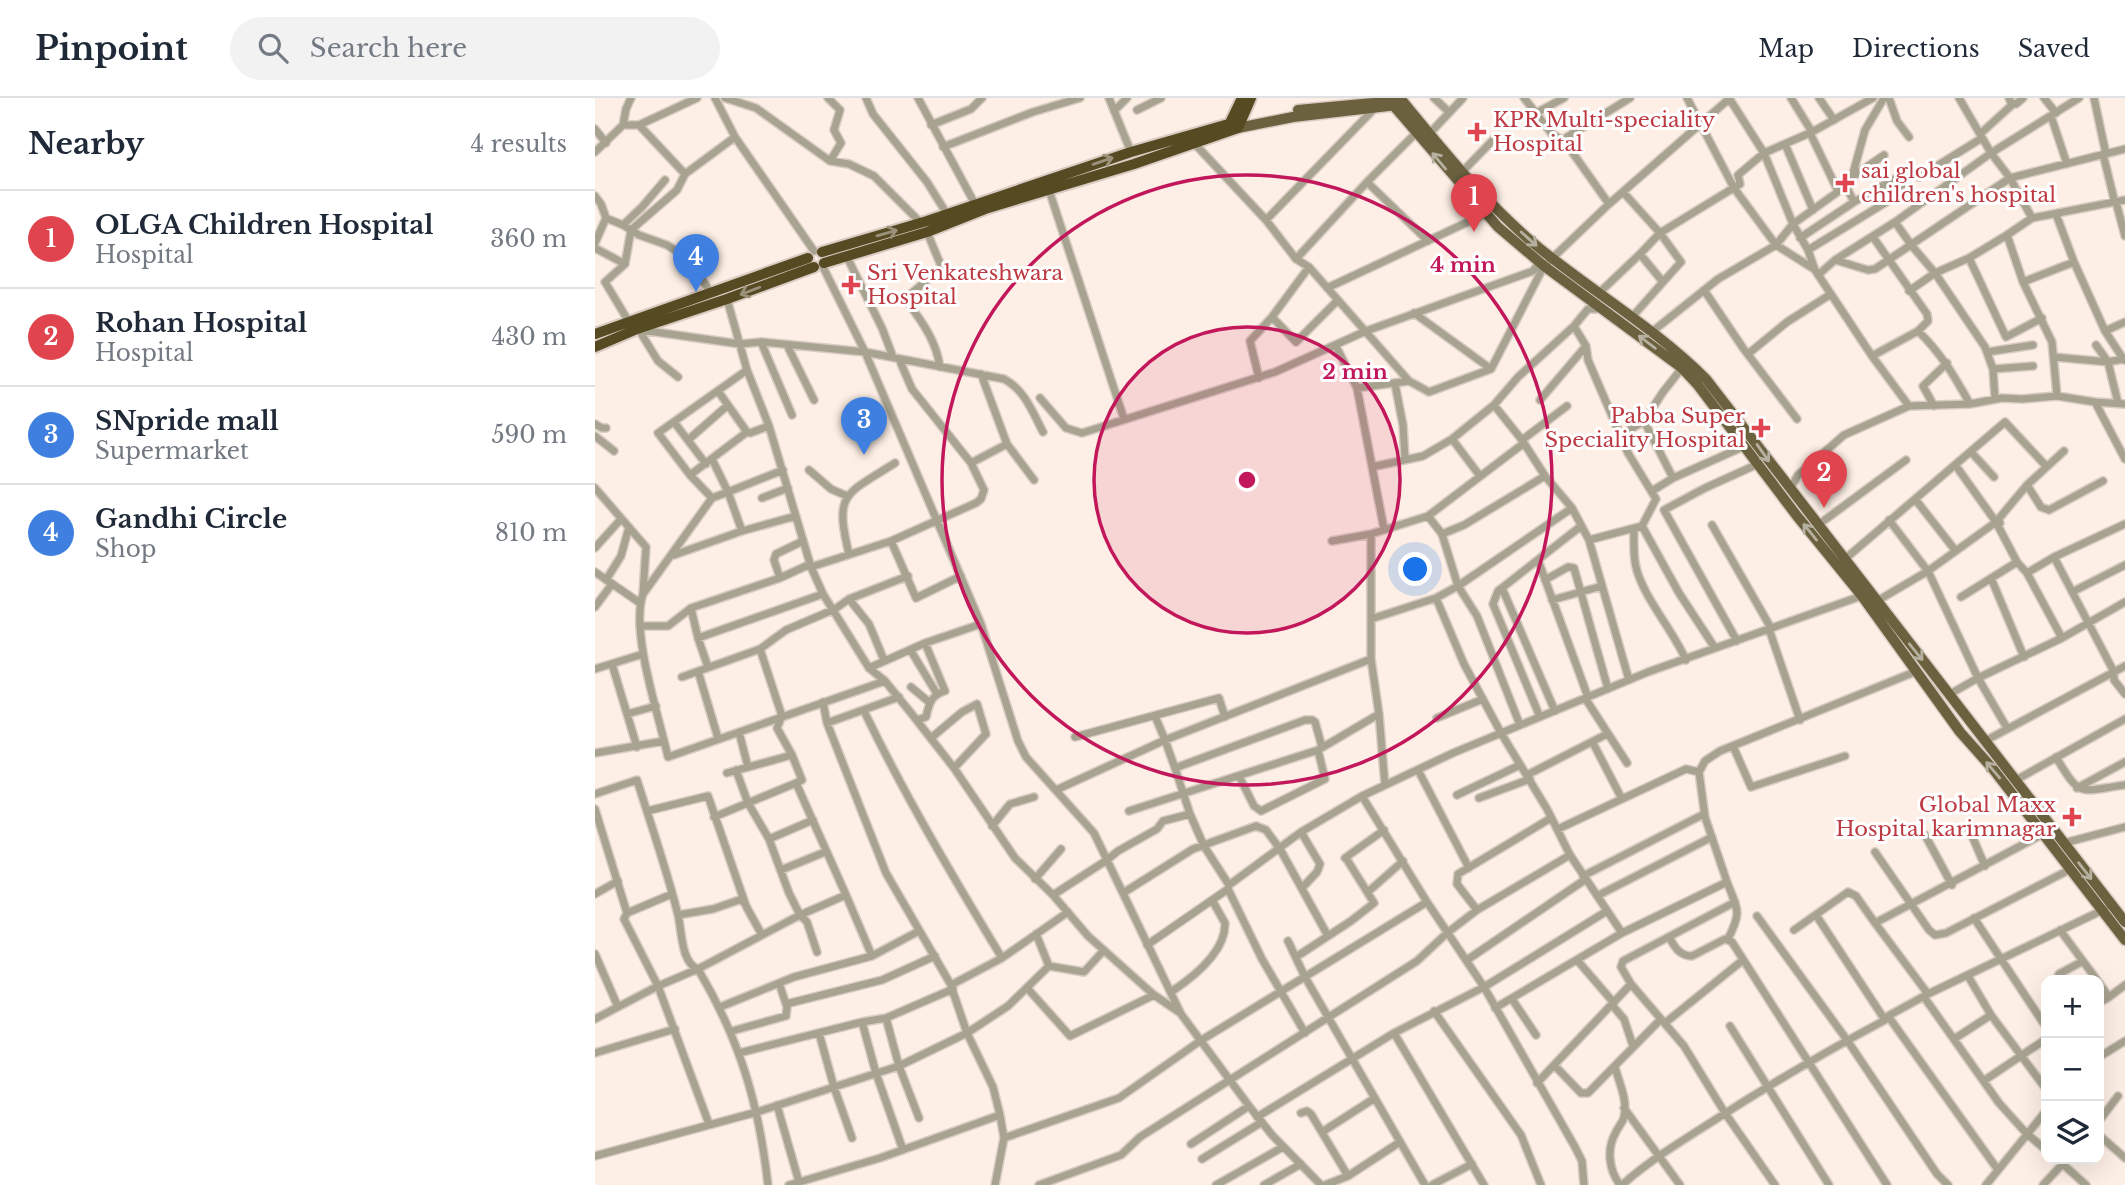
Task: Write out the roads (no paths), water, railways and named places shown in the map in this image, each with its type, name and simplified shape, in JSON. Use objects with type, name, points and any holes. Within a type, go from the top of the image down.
[{"type":"highway","points":[[1233,126],[1242,98]]},
{"type":"highway","points":[[595,334],[635,327],[727,299],[817,259],[847,257],[975,204],[1134,164],[1194,143],[1233,126],[1251,98]]},
{"type":"highway","points":[[595,347],[706,295],[985,209],[1131,152],[1233,126]]},
{"type":"main road","points":[[1233,126],[1311,108],[1394,100]]},
{"type":"main road","points":[[1233,126],[1293,117],[1373,110],[1394,100]]},
{"type":"main road","points":[[1394,100],[1430,133],[1507,220],[1552,258],[1653,331],[1706,379],[1845,559],[1960,732],[1993,769],[2069,870],[2125,922]]},
{"type":"main road","points":[[1394,100],[1416,133],[1485,214],[1542,264],[1682,368],[1866,594],[1877,601],[1950,694],[2064,843],[2125,940]]},
{"type":"street","points":[[595,152],[622,125],[631,98]]},
{"type":"street","points":[[622,125],[639,125],[697,98]]},
{"type":"street","points":[[715,98],[735,137],[817,259],[865,352],[981,624],[1018,741],[1027,757],[1094,833],[1181,1014],[1249,1107],[1283,1147],[1323,1185],[1348,1176],[1401,1142]]},
{"type":"street","points":[[725,98],[756,108],[830,161],[849,164],[874,176],[924,227],[942,268],[908,296],[907,301],[933,339],[940,367]]},
{"type":"street","points":[[828,98],[840,110],[834,130],[841,143],[830,161]]},
{"type":"street","points":[[866,98],[873,114],[927,181],[947,214]]},
{"type":"street","points":[[918,98],[975,204]]},
{"type":"street","points":[[931,125],[971,109],[982,98]]},
{"type":"street","points":[[943,147],[1033,112],[1080,98]]},
{"type":"street","points":[[1109,98],[1131,152]]},
{"type":"street","points":[[1114,111],[1128,98]]},
{"type":"street","points":[[1137,110],[1161,98]]},
{"type":"street","points":[[1434,98],[1449,112]]},
{"type":"street","points":[[1430,133],[1463,98]]},
{"type":"street","points":[[1524,98],[1551,133],[1565,142],[1609,204]]},
{"type":"street","points":[[1537,113],[1563,98]]},
{"type":"street","points":[[1565,142],[1567,137],[1630,98]]},
{"type":"street","points":[[1687,98],[1734,188],[1776,246],[1817,272]]},
{"type":"street","points":[[1040,398],[1066,428],[1081,433],[1259,378],[1366,331],[1533,271],[1552,258],[1729,98],[1764,153],[1793,224],[1817,272],[1872,356],[1909,406]]},
{"type":"street","points":[[1791,98],[1811,132],[1838,191]]},
{"type":"street","points":[[1819,98],[1835,120]]},
{"type":"street","points":[[1599,292],[1660,233],[1740,184],[1738,176],[1764,153],[1835,120],[1858,101],[1873,98]]},
{"type":"street","points":[[1886,98],[1897,121],[1909,137]]},
{"type":"street","points":[[1653,331],[1718,279],[1776,246],[1793,224],[1846,186],[1852,177],[1865,130],[1886,98]]},
{"type":"street","points":[[1960,98],[2032,218]]},
{"type":"street","points":[[1800,238],[1854,202],[1905,173],[1919,177],[1981,136],[2011,101],[2017,104],[2023,98]]},
{"type":"street","points":[[2044,98],[2054,115],[2067,164]]},
{"type":"street","points":[[1817,272],[1895,222],[1991,153],[2079,98]]},
{"type":"street","points":[[2094,98],[2125,236]]},
{"type":"street","points":[[1266,220],[1373,110]]},
{"type":"street","points":[[639,125],[685,174]]},
{"type":"street","points":[[595,129],[606,143]]},
{"type":"street","points":[[1296,259],[1416,133]]},
{"type":"street","points":[[1463,171],[1496,136]]},
{"type":"street","points":[[678,377],[658,361],[605,282],[625,264],[631,230],[677,190],[685,174],[735,137]]},
{"type":"street","points":[[1194,143],[1266,220],[1296,259],[1309,267],[1409,381],[1429,392],[1491,369],[1542,264]]},
{"type":"street","points":[[1785,144],[1813,210]]},
{"type":"street","points":[[1835,260],[1868,270],[1912,246],[2010,178],[2125,149]]},
{"type":"street","points":[[1852,177],[1884,155]]},
{"type":"street","points":[[1899,178],[1916,206]]},
{"type":"street","points":[[623,225],[665,180]]},
{"type":"street","points":[[1367,182],[1428,241]]},
{"type":"street","points":[[1047,186],[1124,419]]},
{"type":"street","points":[[1846,186],[1854,202]]},
{"type":"street","points":[[1808,250],[1906,190]]},
{"type":"street","points":[[1623,192],[1660,233],[1681,262],[1632,317]]},
{"type":"street","points":[[595,196],[606,218],[595,246],[625,264]]},
{"type":"street","points":[[1909,292],[1935,273],[1969,258],[2032,218],[2119,202]]},
{"type":"street","points":[[595,214],[601,204]]},
{"type":"street","points":[[1327,288],[1485,214]]},
{"type":"street","points":[[2054,357],[2108,362],[2124,360],[2105,331],[2056,214]]},
{"type":"street","points":[[606,218],[639,236],[667,245],[690,261],[709,290],[706,295]]},
{"type":"street","points":[[1895,222],[1935,273],[1987,352],[1993,369],[1995,399]]},
{"type":"street","points":[[2007,235],[2023,282],[2052,342],[2057,396]]},
{"type":"street","points":[[1872,356],[1918,331],[1929,319],[1873,237]]},
{"type":"street","points":[[1640,254],[1663,282]]},
{"type":"street","points":[[640,626],[668,626],[691,608],[780,578],[806,566],[811,567],[891,541],[976,503],[983,495],[984,491],[971,463],[912,389],[847,257]]},
{"type":"street","points":[[1969,258],[2006,337],[2042,318]]},
{"type":"street","points":[[2023,282],[2074,262]]},
{"type":"street","points":[[1259,378],[1250,341],[1272,317],[1309,267]]},
{"type":"street","points":[[1705,290],[1748,354],[1797,419]]},
{"type":"street","points":[[1748,354],[1787,323],[1831,294]]},
{"type":"street","points":[[727,299],[747,370],[783,470],[811,567],[823,594],[835,609],[869,668],[885,681],[931,738],[1015,858],[1053,895],[1088,936],[1154,995],[1181,1014]]},
{"type":"street","points":[[1272,317],[1296,342],[1337,301]]},
{"type":"street","points":[[1371,467],[1423,456],[1452,439],[1494,405],[1518,377],[1574,326],[1588,309],[1603,309]]},
{"type":"street","points":[[1414,313],[1491,369]]},
{"type":"street","points":[[2105,331],[2125,323]]},
{"type":"street","points":[[1574,326],[1586,346],[1588,360],[1627,453],[1664,510],[1737,641]]},
{"type":"street","points":[[635,327],[740,344],[761,342],[865,352],[1005,379],[1017,387],[1043,432]]},
{"type":"street","points":[[1918,331],[1947,363],[1970,404]]},
{"type":"street","points":[[761,342],[792,415]]},
{"type":"street","points":[[787,345],[814,400]]},
{"type":"street","points":[[1987,352],[2033,345]]},
{"type":"street","points":[[1790,489],[1798,475],[1844,435],[1909,406],[1970,404],[1995,399],[2057,396],[2121,403],[2108,362],[2096,345]]},
{"type":"street","points":[[1336,346],[1357,388],[1384,529]]},
{"type":"street","points":[[1540,400],[1586,346]]},
{"type":"street","points":[[1934,406],[1923,386],[1947,363]]},
{"type":"street","points":[[1993,369],[2033,366]]},
{"type":"street","points":[[1621,435],[1644,421],[1682,368]]},
{"type":"street","points":[[712,498],[690,475],[658,433],[747,370]]},
{"type":"street","points":[[981,374],[1007,444],[1034,480]]},
{"type":"street","points":[[1357,388],[1409,381]]},
{"type":"street","points":[[1395,384],[1405,458]]},
{"type":"street","points":[[718,391],[747,432]]},
{"type":"street","points":[[2095,402],[2124,454]]},
{"type":"street","points":[[688,440],[728,405]]},
{"type":"street","points":[[1494,405],[1545,476],[1572,508],[1589,540],[1629,680]]},
{"type":"street","points":[[1332,541],[1371,534],[1428,516],[1567,406]]},
{"type":"street","points":[[1644,421],[1673,478]]},
{"type":"street","points":[[674,422],[709,461],[728,492],[743,531]]},
{"type":"street","points":[[1845,559],[2005,422],[2046,466]]},
{"type":"street","points":[[595,424],[606,428]]},
{"type":"street","points":[[690,475],[747,432],[769,426]]},
{"type":"street","points":[[595,436],[614,451]]},
{"type":"street","points":[[1452,439],[1480,476]]},
{"type":"street","points":[[971,463],[1007,444]]},
{"type":"street","points":[[1686,660],[1641,581],[1636,566],[1638,527],[1654,495],[1673,478],[1745,446]]},
{"type":"street","points":[[1877,601],[1999,523],[2027,485],[2064,451]]},
{"type":"street","points":[[1971,452],[1994,477]]},
{"type":"street","points":[[1818,525],[1906,460]]},
{"type":"street","points":[[849,554],[842,514],[847,496],[895,463]]},
{"type":"street","points":[[1664,510],[1758,464]]},
{"type":"street","points":[[1956,466],[1999,523],[2017,562],[2027,573],[2062,638]]},
{"type":"street","points":[[642,599],[712,498],[783,470]]},
{"type":"street","points":[[809,470],[831,489],[847,496]]},
{"type":"street","points":[[1442,534],[1464,525],[1545,476]]},
{"type":"street","points":[[2027,485],[2041,507],[2049,510],[2103,481]]},
{"type":"street","points":[[595,488],[646,547],[639,638],[668,757],[885,681]]},
{"type":"street","points":[[762,498],[788,488]]},
{"type":"street","points":[[1916,499],[1955,550]]},
{"type":"street","points":[[1371,619],[1436,598],[1458,586],[1572,508]]},
{"type":"street","points":[[673,556],[743,531],[796,516]]},
{"type":"street","points":[[1428,516],[1442,534],[1458,586],[1477,616],[1520,725]]},
{"type":"street","points":[[595,548],[621,519]]},
{"type":"street","points":[[1889,520],[1927,570],[1978,678],[2007,728]]},
{"type":"street","points":[[2027,573],[2054,557],[2125,524]]},
{"type":"street","points":[[1712,525],[1770,628],[1800,720]]},
{"type":"street","points":[[1540,717],[1493,604],[1494,599],[1502,588],[1581,526]]},
{"type":"street","points":[[595,607],[621,556],[629,527]]},
{"type":"street","points":[[1589,540],[1638,527]]},
{"type":"street","points":[[1638,527],[1715,648]]},
{"type":"street","points":[[1371,534],[1371,659],[1385,785]]},
{"type":"street","points":[[780,578],[774,560],[776,554],[803,541]]},
{"type":"street","points":[[891,541],[916,598],[961,576]]},
{"type":"street","points":[[2054,557],[2115,672],[2114,680],[2125,694]]},
{"type":"street","points":[[1538,560],[1587,698],[1627,763]]},
{"type":"street","points":[[1961,597],[2017,562]]},
{"type":"street","points":[[2072,592],[2125,565]]},
{"type":"street","points":[[1545,580],[1572,567],[1608,689]]},
{"type":"street","points":[[595,572],[608,582],[642,599]]},
{"type":"street","points":[[682,677],[760,649],[786,630],[835,609],[849,599],[908,576]]},
{"type":"street","points":[[1991,578],[2024,657]]},
{"type":"street","points":[[1552,600],[1602,586]]},
{"type":"street","points":[[1502,588],[1555,711]]},
{"type":"street","points":[[698,638],[823,594]]},
{"type":"street","points":[[1147,945],[1212,900],[1301,832],[1385,785],[1629,680],[1866,594]]},
{"type":"street","points":[[1436,598],[1464,664],[1501,733],[1570,855],[1622,933]]},
{"type":"street","points":[[849,599],[869,624],[884,660]]},
{"type":"street","points":[[1950,694],[2062,638],[2125,602]]},
{"type":"street","points":[[691,608],[708,667]]},
{"type":"street","points":[[869,668],[925,643],[981,624]]},
{"type":"street","points":[[917,720],[926,716],[929,702],[945,691],[925,643]]},
{"type":"street","points":[[714,817],[802,780],[777,728],[782,716],[760,649]]},
{"type":"street","points":[[911,651],[937,694]]},
{"type":"street","points":[[595,669],[643,654]]},
{"type":"street","points":[[1056,790],[1165,740],[1371,659]]},
{"type":"street","points":[[612,664],[637,747]]},
{"type":"street","points":[[1985,741],[2125,666]]},
{"type":"street","points":[[698,671],[718,738]]},
{"type":"street","points":[[1669,937],[1678,952],[1687,956],[1728,939],[1738,916],[1704,814],[1699,772],[1705,761],[1733,746],[1917,671]]},
{"type":"street","points":[[911,687],[929,702]]},
{"type":"street","points":[[827,723],[899,697]]},
{"type":"street","points":[[1075,737],[1219,698],[1224,717]]},
{"type":"street","points":[[1437,718],[1483,699]]},
{"type":"street","points":[[823,702],[827,723],[886,873],[952,987],[967,1033],[993,1087],[1004,1138],[995,1185]]},
{"type":"street","points":[[931,738],[963,712],[978,705],[986,734],[954,768]]},
{"type":"street","points":[[627,714],[656,706]]},
{"type":"street","points":[[864,710],[935,846],[1002,958]]},
{"type":"street","points":[[1129,811],[1320,748],[1379,714]]},
{"type":"street","points":[[1155,716],[1204,846],[1229,887],[1280,993],[1305,1033]]},
{"type":"street","points":[[2016,780],[2125,719]]},
{"type":"street","points":[[1175,768],[1305,720],[1315,722],[1325,779],[1261,811],[1254,806],[1240,776]]},
{"type":"street","points":[[739,732],[748,767]]},
{"type":"street","points":[[1479,798],[1528,777],[1608,734]]},
{"type":"street","points":[[595,753],[664,741]]},
{"type":"street","points":[[1593,743],[1622,799]]},
{"type":"street","points":[[1733,746],[1751,786],[1845,756]]},
{"type":"street","points":[[792,755],[731,772],[769,839],[789,893],[800,915],[807,922],[817,952]]},
{"type":"street","points":[[2056,757],[2071,783],[2077,788],[2084,790],[2125,785]]},
{"type":"street","points":[[2077,788],[2125,762]]},
{"type":"street","points":[[1457,795],[1520,765]]},
{"type":"street","points":[[1558,830],[1686,769],[1699,772]]},
{"type":"street","points":[[1417,770],[1469,867]]},
{"type":"street","points":[[595,794],[637,780],[678,915],[688,959],[693,967],[698,969],[720,1006],[740,1054],[757,1112],[768,1185]]},
{"type":"street","points":[[796,783],[872,956]]},
{"type":"street","points":[[646,811],[708,796],[746,906]]},
{"type":"street","points":[[1363,796],[1427,902],[1468,960],[1575,1147],[1582,1161],[1584,1185]]},
{"type":"street","points":[[992,826],[1010,804],[1034,797]]},
{"type":"street","points":[[595,809],[627,913],[625,919],[658,986],[709,1124]]},
{"type":"street","points":[[1053,895],[1112,855],[1157,829],[1163,821],[1191,814]]},
{"type":"street","points":[[1468,960],[1585,877],[1704,814]]},
{"type":"street","points":[[1477,910],[1456,879],[1458,874],[1551,818]]},
{"type":"street","points":[[769,839],[813,821]]},
{"type":"street","points":[[1123,893],[1193,849],[1256,826],[1266,830],[1280,849],[1328,936]]},
{"type":"street","points":[[2064,843],[2125,827]]},
{"type":"street","points":[[1969,829],[1985,866]]},
{"type":"street","points":[[1296,957],[1371,906],[1374,900],[1344,857],[1384,830]]},
{"type":"street","points":[[1301,832],[1320,864],[1317,872],[1302,888]]},
{"type":"street","points":[[1875,923],[2043,834]]},
{"type":"street","points":[[1925,835],[1952,884]]},
{"type":"street","points":[[1597,896],[1712,837]]},
{"type":"street","points":[[1035,879],[1061,849]]},
{"type":"street","points":[[781,870],[825,852]]},
{"type":"street","points":[[1875,852],[1935,935],[1946,933],[2069,870]]},
{"type":"street","points":[[1039,1185],[1121,1155],[1140,1137],[1417,961],[1477,910],[1570,855]]},
{"type":"street","points":[[1369,891],[1403,861]]},
{"type":"street","points":[[595,894],[618,881]]},
{"type":"street","points":[[1495,1008],[1622,933],[1727,882]]},
{"type":"street","points":[[1794,930],[1848,892],[1851,893],[1926,995],[1999,1103],[2041,1146]]},
{"type":"street","points":[[627,913],[672,894]]},
{"type":"street","points":[[595,1019],[800,915],[846,895]]},
{"type":"street","points":[[678,915],[713,909],[742,899],[762,935]]},
{"type":"street","points":[[1171,992],[1202,968],[1223,936],[1225,923],[1212,900]]},
{"type":"street","points":[[1735,901],[1623,961],[1621,967],[1631,984],[1684,1045],[1725,1113],[1775,1185]]},
{"type":"street","points":[[1004,1138],[1119,1098],[1200,1041],[1427,902]]},
{"type":"street","points":[[1615,1067],[1622,1087],[1624,1118],[1612,1140],[1609,1157],[1612,1171],[1621,1185],[1660,1155],[1810,1061],[1926,995],[2107,908]]},
{"type":"street","points":[[1202,1159],[1394,1032],[1484,987],[1607,911]]},
{"type":"street","points":[[740,1054],[886,1018],[952,987],[1002,958],[1068,912]]},
{"type":"street","points":[[1816,915],[1998,1170]]},
{"type":"street","points":[[1757,916],[1847,1040],[1937,1174],[1948,1185]]},
{"type":"street","points":[[1973,918],[2041,1020]]},
{"type":"street","points":[[2060,930],[2093,975]]},
{"type":"street","points":[[720,1006],[779,983],[872,956],[919,931]]},
{"type":"street","points":[[1036,934],[1049,966]]},
{"type":"street","points":[[1728,939],[1810,1061],[1887,1185]]},
{"type":"street","points":[[1287,941],[1425,1185]]},
{"type":"street","points":[[1049,966],[1084,972],[1104,950]]},
{"type":"street","points":[[595,954],[618,1007]]},
{"type":"street","points":[[786,1004],[882,980],[935,956]]},
{"type":"street","points":[[1577,960],[1623,1019],[1633,1046]]},
{"type":"street","points":[[1556,1066],[1584,1094],[1588,1093],[1633,1046],[1743,960]]},
{"type":"street","points":[[2058,975],[2083,961]]},
{"type":"street","points":[[595,1156],[757,1112],[899,1066],[967,1033],[1008,1006],[1049,966]]},
{"type":"street","points":[[1968,976],[1991,1015],[2041,1082]]},
{"type":"street","points":[[731,1031],[786,1016],[788,1012],[779,983]]},
{"type":"street","points":[[1537,1083],[1631,984]]},
{"type":"street","points":[[2104,1000],[2125,985]]},
{"type":"street","points":[[1028,989],[1070,1036],[1154,995]]},
{"type":"street","points":[[2104,990],[2109,997]]},
{"type":"street","points":[[1512,999],[1536,1035]]},
{"type":"street","points":[[1434,1011],[1521,1135],[1541,1185]]},
{"type":"street","points":[[1954,1038],[1991,1015]]},
{"type":"street","points":[[886,1018],[899,1066],[919,1118]]},
{"type":"street","points":[[862,1022],[876,1073],[903,1150]]},
{"type":"street","points":[[1730,1026],[1829,1185]]},
{"type":"street","points":[[595,1053],[675,1029]]},
{"type":"street","points":[[1394,1032],[1484,1185]]},
{"type":"street","points":[[820,1033],[834,1087],[852,1138]]},
{"type":"street","points":[[2104,1054],[2125,1041]]},
{"type":"street","points":[[1985,1080],[2041,1042]]},
{"type":"street","points":[[2104,1114],[2118,1096]]},
{"type":"street","points":[[1322,1132],[1375,1098]]},
{"type":"street","points":[[777,1105],[799,1182]]},
{"type":"street","points":[[1191,1144],[1249,1107]]},
{"type":"street","points":[[1623,1108],[1680,1185]]},
{"type":"street","points":[[1301,1113],[1307,1111],[1311,1114],[1348,1176]]},
{"type":"street","points":[[789,1185],[903,1150],[1000,1115]]},
{"type":"street","points":[[1986,1185],[2041,1116]]},
{"type":"street","points":[[2104,1139],[2125,1158]]},
{"type":"street","points":[[1216,1185],[1283,1147]]},
{"type":"street","points":[[1264,1185],[1301,1164]]},
{"type":"street","points":[[1432,1185],[1472,1164]]},
{"type":"street","points":[[2043,1185],[2059,1164]]},
{"type":"street","points":[[2066,1164],[2086,1185]]},
{"type":"place","name":"KPR Multi-speciality Hospital","points":[[1477,132]]},
{"type":"place","name":"sai global children's hospital","points":[[1845,183]]},
{"type":"place","name":"OLGA Children Hospital","points":[[1474,232]]},
{"type":"place","name":"Sri Venkateshwara Hospital","points":[[851,285]]},
{"type":"place","name":"Gandhi Circle","points":[[696,292]]},
{"type":"place","name":"Pabba Super Speciality Hospital","points":[[1761,428]]},
{"type":"place","name":"SNpride mall","points":[[864,455]]},
{"type":"place","name":"Rohan Hospital","points":[[1824,508]]},
{"type":"place","name":"Global Maxx Hospital karimnagar","points":[[2072,817]]}]
